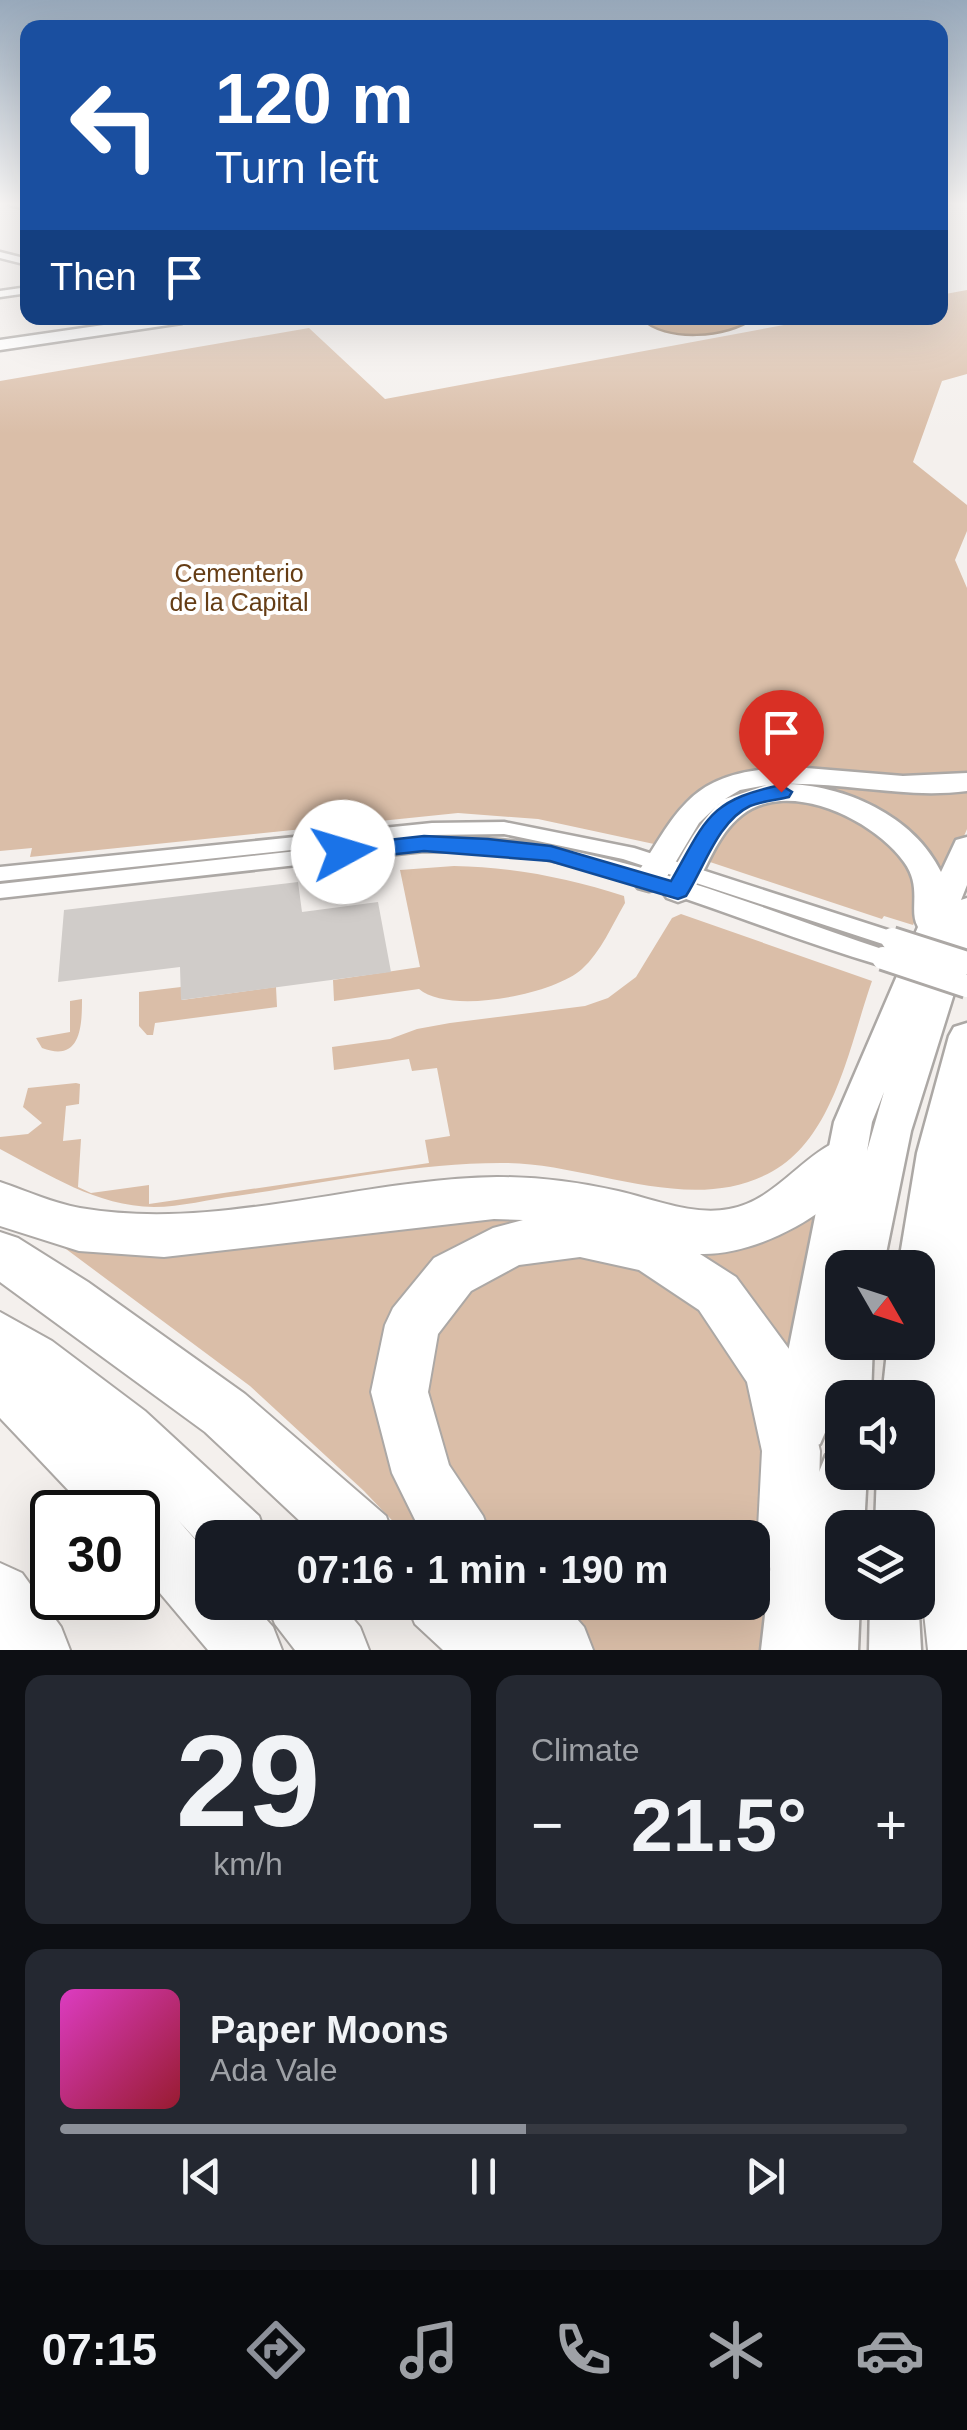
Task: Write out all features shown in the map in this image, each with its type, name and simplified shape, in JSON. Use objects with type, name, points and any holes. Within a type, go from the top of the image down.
[{"type":"highway","points":[[926,1510],[967,1091]]},
{"type":"highway","points":[[0,1203],[74,1227],[144,1234],[202,1232],[494,1198],[537,1199],[606,1209],[705,1232],[729,1231],[816,1186],[845,1158]]},
{"type":"highway","points":[[450,1520],[425,1480],[401,1423],[401,1354],[411,1328],[440,1287],[489,1252],[538,1236],[593,1234],[626,1239],[667,1256],[700,1278],[750,1330],[771,1370],[788,1424],[792,1466],[788,1526],[796,1560]]},
{"type":"highway","points":[[0,1254],[69,1299],[225,1413],[344,1520]]},
{"type":"highway","points":[[0,1337],[52,1372],[151,1452],[219,1520]]},
{"type":"highway","points":[[0,1380],[108,1490]]},
{"type":"highway","points":[[160,1546],[250,1650]]},
{"type":"highway","points":[[935,1575],[960,1650]]},
{"type":"highway","points":[[0,1595],[38,1650]]},
{"type":"highway","points":[[312,1620],[337,1650]]},
{"type":"highway","points":[[457,1620],[491,1650]]},
{"type":"highway","points":[[534,1620],[561,1650]]},
{"type":"main road","points":[[0,345],[135,325]]},
{"type":"main road","points":[[669,877],[703,800],[731,784],[790,776],[902,787],[946,788],[967,782]]},
{"type":"main road","points":[[669,877],[732,808],[746,799],[781,792],[818,796],[867,815],[896,833],[918,856],[931,882],[933,904],[901,945]]},
{"type":"main road","points":[[787,1650],[808,1362],[853,1122],[874,1063],[901,945],[967,848]]},
{"type":"main road","points":[[865,1250],[914,1051],[967,909]]},
{"type":"main road","points":[[920,1250],[924,1212],[967,1036]]},
{"type":"main road","points":[[832,1650],[842,1490]]},
{"type":"main road","points":[[895,1650],[896,1620]]},
{"type":"street","points":[[0,874],[432,828],[504,828],[566,838],[669,877],[967,963]]},
{"type":"street","points":[[0,891],[424,844],[551,854],[669,877]]},
{"type":"street","points":[[901,945],[967,986]]},
{"type":"green space","name":"Cementerio de la Capital","points":[[967,290],[967,374],[942,381],[913,462],[967,505],[967,531],[955,560],[967,588],[967,771],[897,778],[791,770],[757,772],[723,780],[690,797],[654,844],[538,819],[458,813],[30,857],[32,848],[0,851],[0,381],[309,328],[385,399],[784,325],[948,325],[948,294]]},
{"type":"green space","points":[[797,782],[911,795],[967,793],[967,829],[946,879],[913,835],[895,821],[863,808],[777,788],[691,846],[681,843],[716,798],[752,785]]},
{"type":"green space","points":[[782,800],[828,806],[877,829],[911,863],[919,912],[913,925],[884,916],[882,919],[707,861],[719,837],[736,819],[757,807]]},
{"type":"green space","points":[[454,866],[561,879],[624,896],[625,903],[589,962],[549,987],[476,1001],[433,997],[419,989],[334,1001],[333,980],[420,967],[400,870]]},
{"type":"green space","points":[[681,914],[872,981],[838,1086],[812,1135],[773,1171],[742,1184],[676,1189],[540,1166],[473,1164],[405,1170],[154,1207],[93,1195],[0,1149],[0,1137],[28,1134],[42,1123],[23,1107],[28,1088],[76,1083],[80,1084],[79,1104],[66,1106],[63,1141],[81,1139],[78,1187],[91,1193],[149,1185],[149,1204],[429,1163],[425,1140],[450,1136],[437,1068],[412,1071],[409,1059],[334,1070],[332,1047],[390,1039],[450,1023],[585,1006],[608,998],[636,977],[672,918]]},
{"type":"green space","points":[[181,987],[182,1000],[276,987],[277,1007],[155,1023],[153,1035],[147,1035],[139,1026],[139,992]]},
{"type":"green space","points":[[82,999],[80,1030],[72,1046],[55,1051],[42,1048],[36,1038],[70,1032],[70,1001]]},
{"type":"green space","points":[[822,1197],[797,1379],[756,1330],[587,1229],[406,1318],[441,1520],[392,1520],[250,1386],[62,1246],[60,1239],[487,1206],[640,1225]]},
{"type":"green space","points":[[581,1249],[673,1276],[742,1351],[771,1494],[770,1520],[474,1520],[423,1418],[433,1332],[445,1309],[507,1261]]},
{"type":"green space","points":[[556,1620],[764,1620],[762,1650],[586,1650]]},
{"type":"shaded area","points":[[650,325],[743,325],[697,335]]},
{"type":"building","points":[[298,882],[302,912],[378,902],[391,972],[181,1000],[180,967],[58,982],[64,910]]},
{"type":"route","points":[[343,852],[424,844],[488,846],[551,854],[678,891],[711,832],[732,808],[746,799],[781,792]]}]
